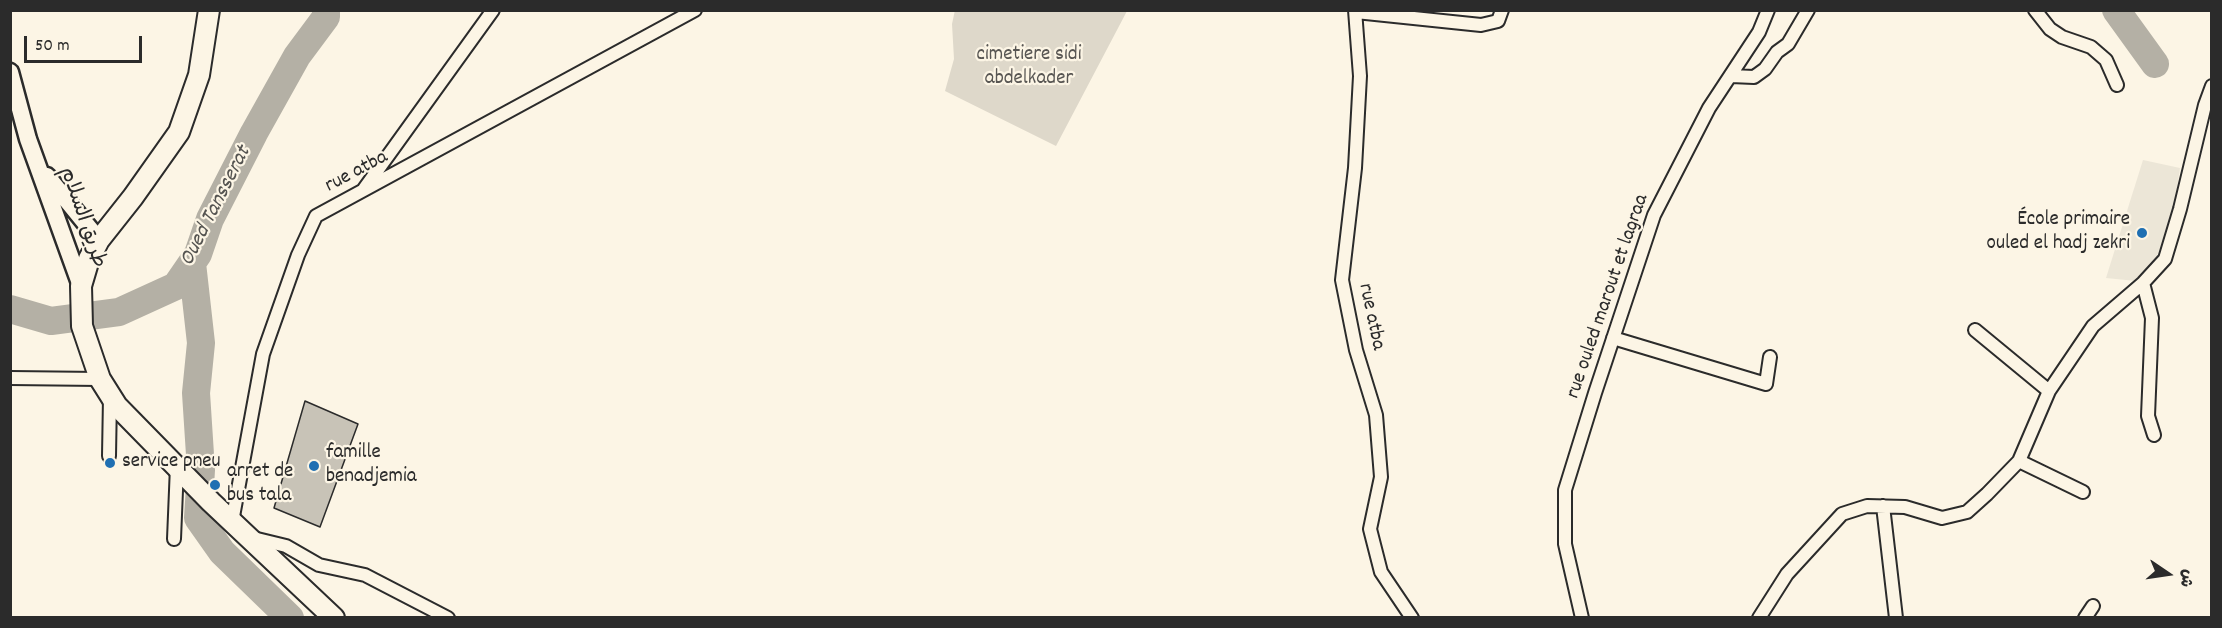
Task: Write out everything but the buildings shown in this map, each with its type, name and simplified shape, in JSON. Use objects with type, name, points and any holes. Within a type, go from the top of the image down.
[{"type":"main road","points":[[209,10],[199,75],[179,132],[99,240],[88,259],[81,286],[81,316],[105,387],[117,405],[211,502],[334,618]]},
{"type":"street","points":[[362,192],[493,10]]},
{"type":"street","name":"rue atba","points":[[232,522],[263,354],[298,255],[316,216],[695,10]]},
{"type":"street","points":[[1356,11],[1481,25],[1498,21],[1502,10]]},
{"type":"street","name":"rue ouled marout et lagraa","points":[[1582,618],[1565,544],[1565,490],[1654,215],[1709,108],[1759,32],[1768,10]]},
{"type":"street","points":[[1731,76],[1754,76],[1765,69],[1777,52],[1788,44],[1808,10]]},
{"type":"street","points":[[2035,10],[2050,28],[2062,37],[2091,47],[2106,60],[2117,86]]},
{"type":"street","name":"rue atba","points":[[1356,11],[1360,76],[1355,168],[1342,280],[1356,350],[1376,415],[1381,477],[1370,529],[1382,572],[1413,618]]},
{"type":"street","name":"طريق السلام","points":[[10,72],[28,139],[81,286]]},
{"type":"street","points":[[1760,618],[1787,574],[1842,514],[1867,506],[1905,507],[1942,518],[1967,512],[2019,461],[2049,391],[2093,326],[2143,283],[2165,259],[2170,233],[2211,86]]},
{"type":"street","name":"طريق السلام","points":[[38,165],[99,240]]},
{"type":"street","points":[[2143,283],[2152,318],[2148,416],[2154,435]]},
{"type":"street","points":[[1975,330],[2049,391]]},
{"type":"street","points":[[1613,338],[1766,384],[1770,357]]},
{"type":"street","points":[[10,378],[105,387],[109,456]]},
{"type":"street","points":[[2019,461],[2083,492]]},
{"type":"street","points":[[174,539],[177,466]]},
{"type":"street","points":[[1883,506],[1896,618]]},
{"type":"street","points":[[249,537],[286,546],[319,565],[365,574],[448,618]]},
{"type":"street","points":[[2085,618],[2093,606]]},
{"type":"shaded area","name":"École primaire ouled el hadj zekri","points":[[2143,160],[2180,168],[2174,209],[2157,257],[2136,281],[2106,278]]},
{"type":"green space","name":"cimetiere sidi abdelkader","points":[[955,10],[1127,11],[1056,146],[945,91],[954,59],[952,24]]},
{"type":"waterway","name":"Oued Tansserat","points":[[10,309],[51,321],[119,312],[176,286],[198,254],[210,219],[254,133],[297,56],[326,17],[326,10]]},
{"type":"waterway","points":[[2116,10],[2155,64]]},
{"type":"waterway","points":[[192,263],[201,343],[196,393],[201,470],[198,518],[222,552],[290,618]]},
{"type":"place","name":"École primaire ouled el hadj zekri","points":[[2142,233]]},
{"type":"place","name":"service pneu","points":[[110,463]]},
{"type":"place","name":"famille benadjemia","points":[[314,466]]},
{"type":"place","name":"arret de bus tala","points":[[215,485]]}]
